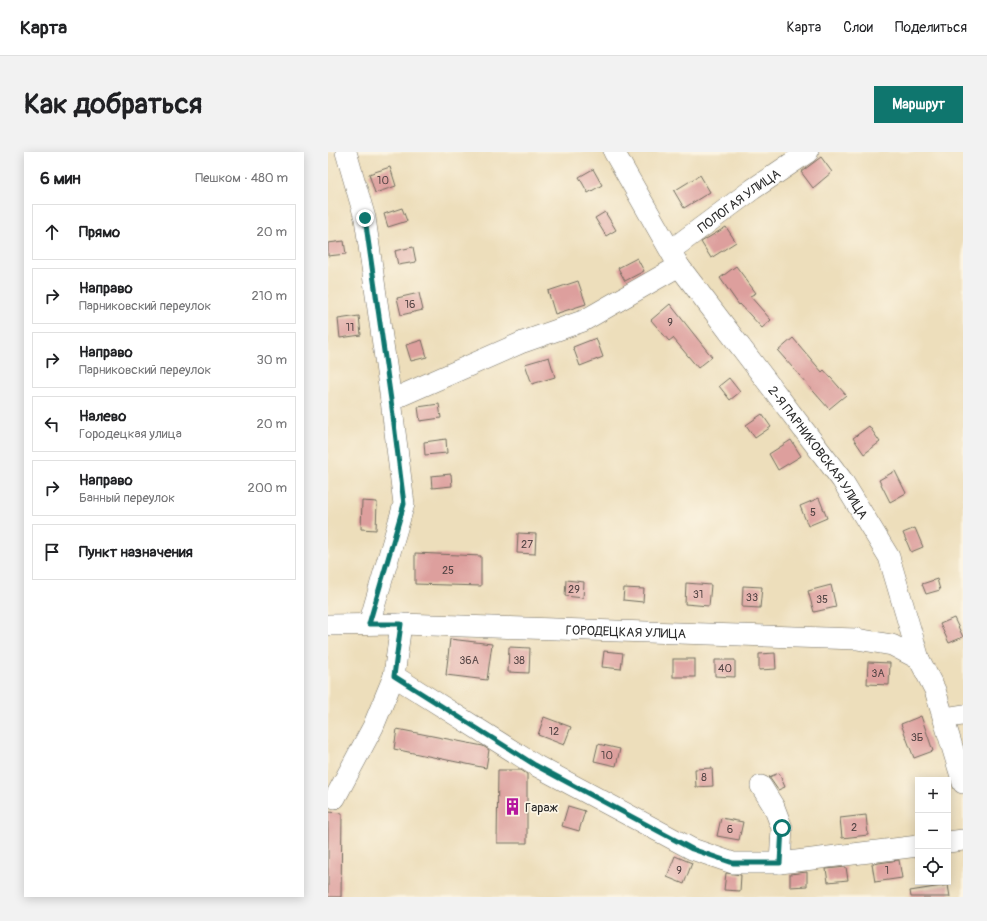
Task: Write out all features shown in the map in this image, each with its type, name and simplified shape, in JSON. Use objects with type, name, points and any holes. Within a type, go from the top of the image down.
[{"type":"street","points":[[346,152],[365,218],[404,504],[369,624]]},
{"type":"street","name":"2-Я ПАРНИКОВСКАЯ УЛИЦА","points":[[614,152],[675,258],[846,486],[889,557],[919,659],[935,690],[954,716],[963,783]]},
{"type":"street","name":"ПОЛОГАЯ УЛИЦА","points":[[391,400],[523,342],[583,321],[675,258],[753,189],[808,152]]},
{"type":"street","points":[[335,798],[373,727],[394,676],[401,624]]},
{"type":"street","name":"ГОРОДЕЦКАЯ УЛИЦА","points":[[328,625],[401,624],[857,639],[892,645],[919,659]]},
{"type":"street","points":[[394,676],[535,765],[692,849],[733,863],[780,863],[915,846]]},
{"type":"street","points":[[761,786],[774,807],[782,828],[780,863]]},
{"type":"street","points":[[951,842],[963,840]]},
{"type":"building","points":[[821,157],[832,172],[813,188],[801,172]]},
{"type":"building","points":[[390,167],[396,186],[375,193],[369,174]]},
{"type":"building","points":[[593,169],[602,185],[588,193],[579,177]]},
{"type":"building","points":[[700,175],[710,192],[684,208],[674,191]]},
{"type":"building","points":[[402,208],[407,221],[388,227],[384,214]]},
{"type":"building","points":[[605,212],[616,230],[606,236],[595,218]]},
{"type":"building","points":[[726,227],[736,242],[711,258],[701,242]]},
{"type":"building","points":[[344,241],[346,254],[328,256],[328,243]]},
{"type":"building","points":[[413,247],[416,262],[398,265],[395,251]]},
{"type":"building","points":[[637,258],[644,271],[625,281],[618,268]]},
{"type":"building","points":[[736,266],[756,293],[750,296],[771,320],[762,328],[740,304],[739,305],[720,278]]},
{"type":"building","points":[[578,281],[586,304],[555,314],[548,291]]},
{"type":"building","points":[[419,293],[423,310],[401,315],[397,298]]},
{"type":"building","points":[[670,304],[712,357],[698,368],[673,338],[669,341],[651,320]]},
{"type":"building","points":[[359,316],[361,335],[340,338],[338,319]]},
{"type":"building","points":[[596,338],[603,357],[580,366],[573,347]]},
{"type":"building","points":[[793,338],[822,372],[824,370],[846,395],[829,409],[778,351]]},
{"type":"building","points":[[422,340],[427,357],[411,361],[406,345]]},
{"type":"building","points":[[549,357],[555,377],[532,384],[525,364]]},
{"type":"building","points":[[729,378],[740,392],[730,400],[719,386]]},
{"type":"building","points":[[439,404],[441,418],[420,421],[418,407]]},
{"type":"building","points":[[762,414],[771,427],[755,438],[746,425]]},
{"type":"building","points":[[869,426],[880,442],[864,454],[853,438]]},
{"type":"building","points":[[446,439],[447,453],[425,455],[424,442]]},
{"type":"building","points":[[791,440],[801,456],[778,470],[769,454]]},
{"type":"building","points":[[895,471],[906,493],[890,502],[879,480]]},
{"type":"building","points":[[451,474],[452,486],[432,488],[431,476]]},
{"type":"building","points":[[819,498],[827,518],[808,526],[800,506]]},
{"type":"building","points":[[362,501],[377,502],[376,530],[361,529]]},
{"type":"building","points":[[915,528],[923,547],[911,552],[903,533]]},
{"type":"building","points":[[518,533],[536,534],[535,554],[517,553]]},
{"type":"building","points":[[415,553],[481,556],[481,586],[415,584]]},
{"type":"building","points":[[937,579],[940,590],[926,594],[922,584]]},
{"type":"building","points":[[566,580],[584,582],[583,598],[565,596]]},
{"type":"building","points":[[686,583],[711,585],[709,606],[685,604]]},
{"type":"building","points":[[831,585],[836,607],[814,612],[808,591]]},
{"type":"building","points":[[743,586],[762,587],[760,608],[742,607]]},
{"type":"building","points":[[624,588],[644,589],[643,602],[623,600]]},
{"type":"building","points":[[954,618],[963,637],[949,643],[940,624]]},
{"type":"building","points":[[450,639],[492,644],[487,680],[446,675]]},
{"type":"building","points":[[509,647],[530,648],[529,673],[508,672]]},
{"type":"building","points":[[604,651],[623,653],[621,669],[602,667]]},
{"type":"building","points":[[775,653],[776,669],[759,670],[759,654]]},
{"type":"building","points":[[673,659],[695,659],[695,677],[673,677]]},
{"type":"building","points":[[715,660],[735,660],[735,677],[715,676]]},
{"type":"building","points":[[868,662],[890,663],[889,685],[867,684]]},
{"type":"building","points":[[921,716],[933,751],[914,758],[901,724]]},
{"type":"building","points":[[544,717],[571,727],[564,745],[538,735]]},
{"type":"building","points":[[397,729],[483,746],[489,750],[486,768],[394,749]]},
{"type":"building","points":[[598,744],[620,749],[616,766],[594,761]]},
{"type":"building","points":[[712,768],[713,786],[696,787],[695,769]]},
{"type":"building","name":"Гараж","points":[[498,770],[521,770],[527,774],[527,843],[497,843]]},
{"type":"building","points":[[779,773],[785,787],[778,790],[769,777]]},
{"type":"building","points":[[568,806],[585,811],[579,831],[562,826]]},
{"type":"building","points":[[328,812],[342,813],[341,897],[328,897]]},
{"type":"building","points":[[866,815],[868,835],[842,838],[840,818]]},
{"type":"building","points":[[721,818],[743,822],[739,840],[717,836]]},
{"type":"building","points":[[675,856],[692,863],[684,884],[667,877]]},
{"type":"building","points":[[899,860],[902,878],[875,882],[872,864]]},
{"type":"building","points":[[846,867],[848,880],[828,882],[826,869]]},
{"type":"building","points":[[807,872],[807,886],[790,887],[790,874]]},
{"type":"building","points":[[726,873],[741,875],[740,891],[724,890]]},
{"type":"building","points":[[948,885],[950,897],[911,897],[910,891]]},
{"type":"place","name":"Гараж","points":[[512,807]]},
{"type":"route","points":[[365,218],[404,504],[369,624],[401,624],[394,676],[535,765],[692,849],[733,863],[780,863],[782,828]]}]
